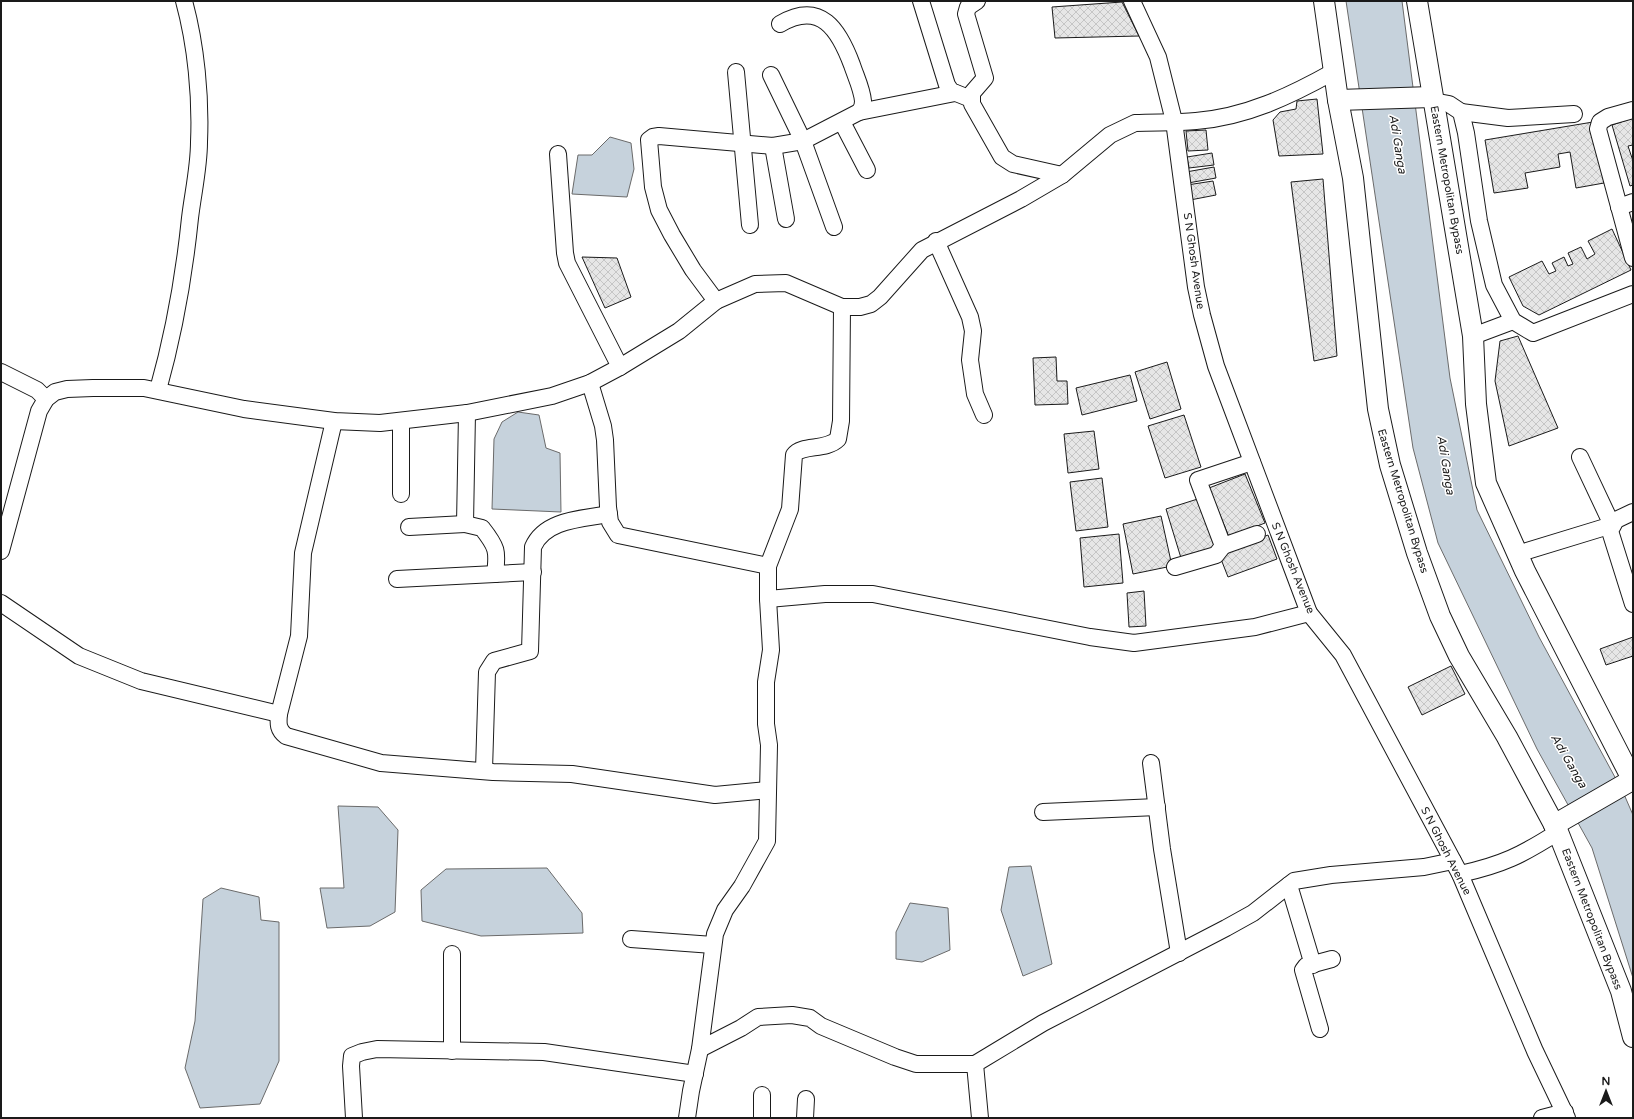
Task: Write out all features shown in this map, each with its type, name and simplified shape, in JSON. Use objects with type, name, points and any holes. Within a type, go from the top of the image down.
[{"type":"main road","name":"Eastern Metropolitan Bypass","points":[[1324,1],[1338,100],[1352,178],[1378,409],[1390,465],[1417,553],[1440,616],[1459,656],[1507,737],[1556,829],[1618,985],[1633,1037]]},
{"type":"main road","name":"Eastern Metropolitan Bypass","points":[[1417,1],[1473,336],[1476,404],[1486,483],[1517,554],[1629,782],[1575,812],[1556,829]]},
{"type":"main road","name":"Eastern Metropolitan Bypass","points":[[1338,100],[1433,99]]},
{"type":"street","points":[[158,390],[169,351],[182,283],[199,143],[199,98],[191,31],[184,1]]},
{"type":"street","points":[[921,1],[946,85],[955,93],[971,99]]},
{"type":"street","points":[[977,1],[968,7],[966,14],[985,78],[973,91],[971,99],[998,152],[1006,160],[1013,164],[1062,175]]},
{"type":"street","name":"S N Ghosh Avenue","points":[[1132,1],[1158,57],[1174,121],[1196,287],[1216,366],[1309,613],[1343,655],[1456,868],[1535,1051],[1566,1115]]},
{"type":"street","points":[[780,24],[790,16],[804,11],[816,12],[825,17],[832,25],[847,52],[861,91],[863,101],[862,108],[859,112]]},
{"type":"street","points":[[736,72],[750,225]]},
{"type":"street","points":[[1,551],[39,411],[46,399],[55,392],[67,389],[130,387],[158,390],[229,406],[334,421],[401,422],[467,413],[552,396],[590,383],[620,367],[679,331],[716,301],[755,284],[774,282],[794,286],[842,308],[860,308],[871,304],[880,297],[915,255],[936,241],[1021,199],[1062,175],[1102,141],[1126,126],[1135,123],[1211,119],[1253,110],[1294,93],[1334,72]]},
{"type":"street","points":[[772,75],[803,141],[834,227]]},
{"type":"street","points":[[716,301],[672,235],[659,210],[653,187],[648,143],[650,139],[659,136],[773,146],[803,141],[859,112],[955,93]]},
{"type":"street","points":[[1433,99],[1449,104],[1461,112],[1508,118],[1574,114]]},
{"type":"street","points":[[1633,110],[1608,117],[1600,122],[1598,129],[1626,204],[1633,258]]},
{"type":"street","points":[[1461,112],[1466,133],[1479,221],[1494,285],[1513,321],[1533,333],[1633,294]]},
{"type":"street","points":[[842,122],[866,170]]},
{"type":"street","points":[[773,146],[786,219]]},
{"type":"street","points":[[558,154],[567,263],[620,367]]},
{"type":"street","points":[[936,241],[970,317],[973,331],[970,360],[976,402],[984,415]]},
{"type":"street","points":[[687,1118],[700,1049],[715,934],[725,910],[742,886],[767,841],[770,745],[766,724],[766,682],[771,650],[768,566],[790,509],[794,455],[800,450],[828,446],[838,440],[841,421],[842,308]]},
{"type":"street","points":[[1473,336],[1513,321]]},
{"type":"street","points":[[1,372],[37,390],[46,399]]},
{"type":"street","points":[[590,383],[600,413],[605,440],[610,522],[618,535],[768,566]]},
{"type":"street","points":[[465,524],[467,413]]},
{"type":"street","points":[[334,421],[303,553],[300,636],[279,714],[278,726],[281,732],[286,736],[381,763],[572,774],[715,795],[768,790]]},
{"type":"street","points":[[400,494],[401,422]]},
{"type":"street","points":[[1580,457],[1612,525]]},
{"type":"street","points":[[1223,546],[1198,480],[1252,462]]},
{"type":"street","points":[[1633,512],[1616,520],[1610,531],[1633,604]]},
{"type":"street","points":[[484,770],[488,672],[494,662],[530,651],[533,547],[537,537],[555,525],[609,514]]},
{"type":"street","points":[[409,527],[465,524],[482,528],[490,538],[497,554],[495,574]]},
{"type":"street","points":[[1517,554],[1612,525]]},
{"type":"street","points":[[1175,567],[1216,555],[1223,546],[1257,534]]},
{"type":"street","points":[[397,580],[533,572]]},
{"type":"street","points":[[768,599],[825,594],[873,594],[1090,637],[1134,643],[1256,627],[1309,613]]},
{"type":"street","points":[[1,603],[79,656],[141,681],[279,714]]},
{"type":"street","points":[[1151,763],[1179,953]]},
{"type":"street","points":[[1043,812],[1157,807]]},
{"type":"street","points":[[700,1049],[741,1028],[758,1017],[792,1015],[810,1018],[821,1026],[895,1058],[916,1064],[975,1064],[1043,1023],[1253,913],[1294,881],[1331,875],[1424,866],[1456,868],[1493,867],[1511,860],[1556,829]]},
{"type":"street","points":[[1289,885],[1313,965]]},
{"type":"street","points":[[631,939],[713,945]]},
{"type":"street","points":[[452,954],[452,1051]]},
{"type":"street","points":[[1320,1029],[1302,973],[1304,968],[1332,959]]},
{"type":"street","points":[[354,1118],[351,1066],[352,1056],[377,1049],[544,1052],[695,1074]]},
{"type":"street","points":[[975,1064],[980,1118]]},
{"type":"street","points":[[762,1095],[762,1118]]},
{"type":"street","points":[[805,1118],[806,1099]]},
{"type":"street","points":[[1542,1118],[1566,1115]]},
{"type":"water","name":"Adi Ganga","points":[[1346,1],[1402,1],[1450,378],[1477,510],[1539,637],[1623,792],[1633,815],[1633,978],[1592,848],[1537,749],[1438,543],[1413,448]]},
{"type":"water","points":[[610,137],[631,143],[634,169],[627,197],[572,194],[578,155],[592,155]]},
{"type":"water","points":[[518,412],[539,415],[546,448],[560,453],[561,512],[492,509],[494,439],[502,422]]},
{"type":"water","points":[[338,806],[378,807],[398,830],[395,912],[370,926],[327,928],[320,888],[344,888]]},
{"type":"water","points":[[1031,866],[1052,964],[1023,976],[1001,910],[1009,867]]},
{"type":"water","points":[[547,868],[582,913],[583,933],[481,936],[422,921],[421,890],[446,869]]},
{"type":"water","points":[[221,888],[259,897],[261,920],[279,922],[279,1061],[260,1104],[200,1108],[185,1068],[195,1021],[203,899]]},
{"type":"water","points":[[910,903],[948,908],[950,950],[922,962],[896,959],[896,932]]},
{"type":"building","points":[[1122,2],[1139,36],[1055,38],[1052,7]]},
{"type":"building","points":[[1317,99],[1323,154],[1279,156],[1273,120],[1280,112],[1296,109],[1297,101]]},
{"type":"building","points":[[1633,118],[1633,145],[1628,146],[1633,161],[1633,185],[1630,186],[1612,125]]},
{"type":"building","points":[[1593,122],[1604,183],[1576,188],[1570,152],[1558,154],[1560,167],[1525,173],[1528,188],[1494,193],[1485,140]]},
{"type":"building","points":[[1206,130],[1208,150],[1188,151],[1186,131]]},
{"type":"building","points":[[1212,153],[1214,165],[1189,168],[1187,157]]},
{"type":"building","points":[[1214,167],[1216,178],[1188,183],[1186,172]]},
{"type":"building","points":[[1323,179],[1337,356],[1314,361],[1291,182]]},
{"type":"building","points":[[1213,181],[1216,195],[1190,200],[1187,185]]},
{"type":"building","points":[[1612,229],[1631,270],[1539,315],[1523,306],[1509,277],[1542,261],[1549,274],[1556,271],[1552,263],[1564,257],[1568,266],[1573,264],[1568,253],[1581,247],[1587,259],[1595,254],[1588,241]]},
{"type":"building","points":[[582,257],[617,258],[631,297],[605,308]]},
{"type":"building","points":[[1518,336],[1558,428],[1509,446],[1495,381],[1500,341]]},
{"type":"building","points":[[1056,357],[1057,381],[1067,381],[1068,404],[1035,405],[1033,358]]},
{"type":"building","points":[[1167,362],[1181,409],[1150,419],[1135,372]]},
{"type":"building","points":[[1130,375],[1137,401],[1082,415],[1076,388]]},
{"type":"building","points":[[1184,415],[1201,467],[1165,478],[1148,426]]},
{"type":"building","points":[[1094,431],[1099,469],[1068,473],[1064,434]]},
{"type":"building","points":[[1245,474],[1265,523],[1229,537],[1209,488]]},
{"type":"building","points":[[1102,478],[1108,527],[1076,531],[1070,482]]},
{"type":"building","points":[[1204,497],[1220,546],[1181,558],[1166,509]]},
{"type":"building","points":[[1161,516],[1172,566],[1133,574],[1123,524]]},
{"type":"building","points":[[1119,534],[1123,583],[1084,587],[1080,538]]},
{"type":"building","points":[[1268,535],[1277,559],[1228,577],[1219,554]]},
{"type":"building","points":[[1144,591],[1146,626],[1129,627],[1127,593]]},
{"type":"building","points":[[1633,637],[1633,656],[1606,665],[1600,649]]},
{"type":"building","points":[[1451,666],[1465,694],[1422,715],[1408,687]]}]
